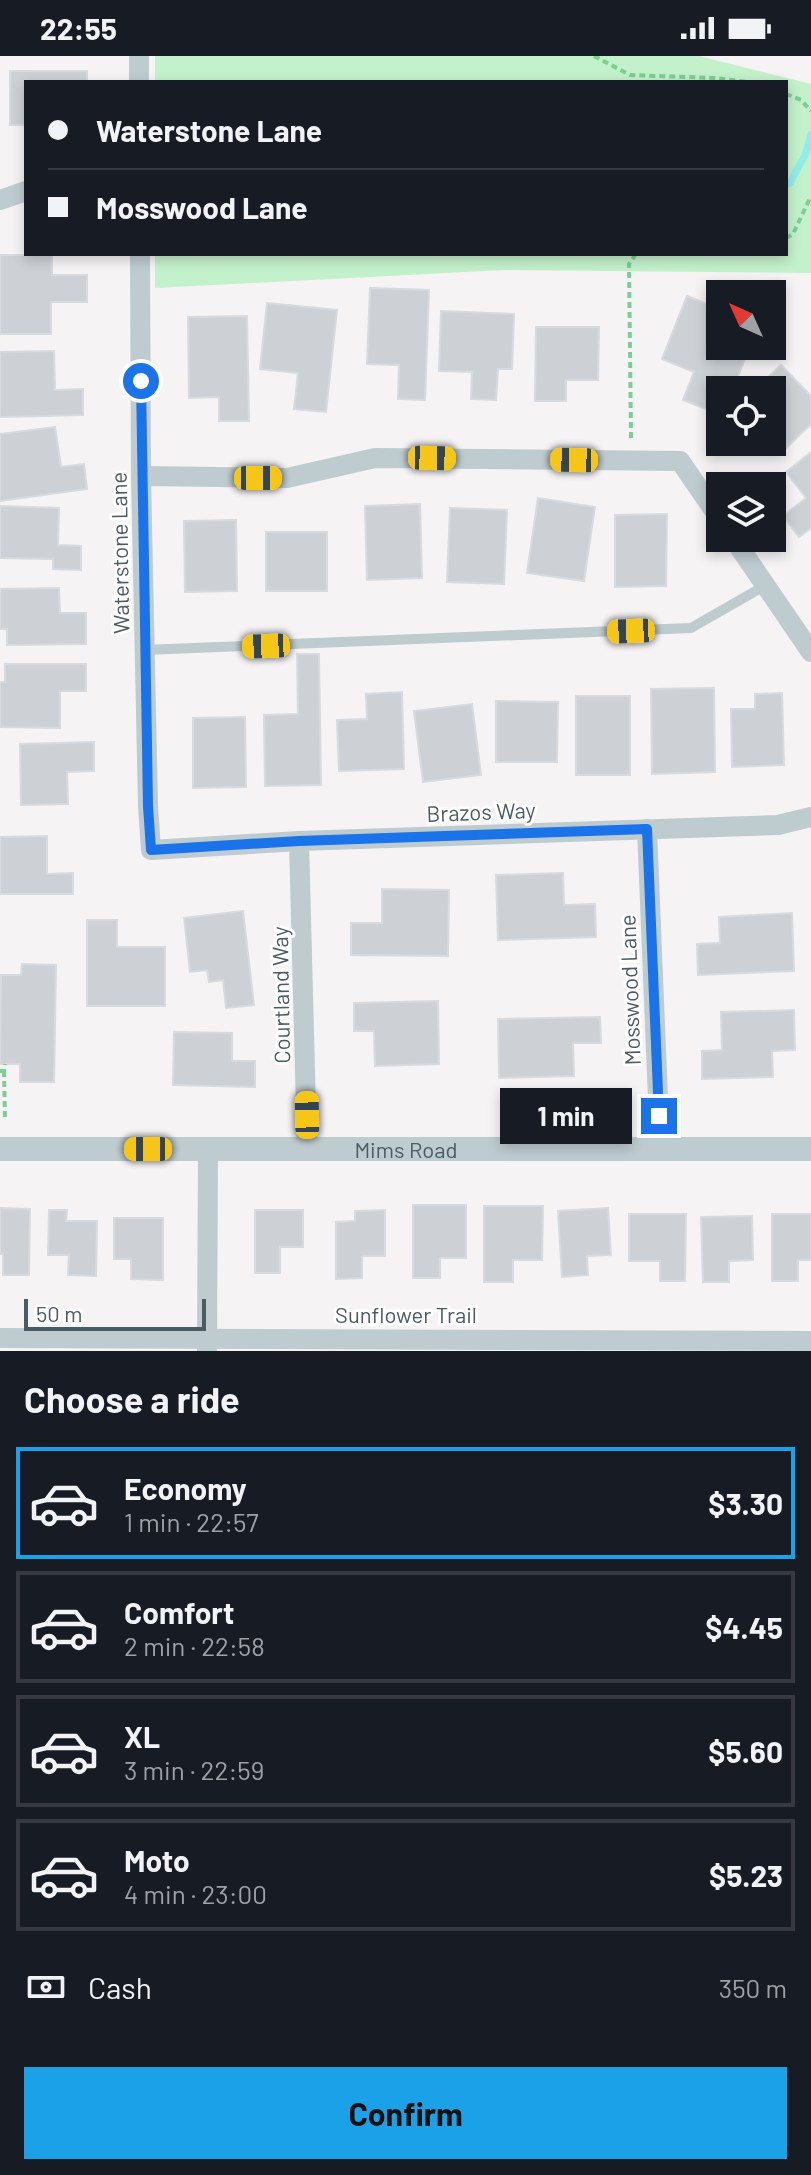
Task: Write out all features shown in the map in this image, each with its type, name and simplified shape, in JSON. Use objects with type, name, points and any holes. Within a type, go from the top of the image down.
[{"type":"street","points":[[139,56],[139,80]]},
{"type":"street","points":[[0,200],[24,192]]},
{"type":"street","name":"Waterstone Lane","points":[[140,256],[141,476],[151,850]]},
{"type":"street","points":[[141,476],[287,478],[375,458],[680,461],[706,499]]},
{"type":"street","points":[[743,552],[811,652]]},
{"type":"street","name":"Brazos Way","points":[[151,850],[299,841],[778,825],[811,817]]},
{"type":"street","name":"Mosswood Lane","points":[[647,829],[660,1148]]},
{"type":"street","name":"Courtland Way","points":[[299,841],[307,1148]]},
{"type":"street","points":[[207,1344],[208,1148]]},
{"type":"street","name":"Mims Road","points":[[0,1149],[811,1149]]},
{"type":"street","name":"Sunflower Trail","points":[[0,1338],[50,1345],[522,1345],[811,1341]]},
{"type":"lane","points":[[145,650],[691,628],[766,585]]},
{"type":"path","points":[[594,56],[630,75],[732,80]]},
{"type":"path","points":[[788,95],[801,100],[811,111]]},
{"type":"path","points":[[788,237],[793,234],[811,196]]},
{"type":"path","points":[[631,460],[629,264],[635,256]]},
{"type":"path","points":[[5,1064],[2,1071],[5,1119]]},
{"type":"green space","points":[[155,56],[699,56],[811,84],[811,273],[504,270],[155,288],[155,256],[788,256],[788,80],[155,80]]},
{"type":"building","points":[[10,71],[87,71],[87,80],[24,80],[24,125],[10,125]]},
{"type":"building","points":[[0,255],[52,256],[52,275],[87,275],[87,302],[51,302],[51,334],[0,334]]},
{"type":"building","points":[[370,288],[429,290],[425,400],[398,399],[399,365],[367,364]]},
{"type":"building","points":[[687,296],[706,303],[706,360],[744,360],[738,376],[706,376],[706,409],[683,400],[694,372],[662,359]]},
{"type":"building","points":[[267,303],[337,310],[326,412],[294,409],[298,373],[260,369]]},
{"type":"building","points":[[441,311],[514,314],[512,369],[498,369],[496,400],[471,399],[472,372],[439,371]]},
{"type":"building","points":[[247,316],[249,421],[219,421],[219,397],[189,398],[188,317]]},
{"type":"building","points":[[536,327],[599,327],[598,380],[566,380],[566,401],[535,401]]},
{"type":"building","points":[[54,351],[55,390],[83,389],[83,415],[0,417],[0,352]]},
{"type":"building","points":[[781,365],[811,396],[811,424],[786,448],[786,376],[769,376]]},
{"type":"building","points":[[55,427],[61,467],[84,464],[87,489],[0,501],[0,434]]},
{"type":"building","points":[[811,452],[811,528],[799,537],[786,520],[786,514],[806,498],[786,472]]},
{"type":"building","points":[[538,498],[595,507],[584,581],[527,573]]},
{"type":"building","points":[[420,504],[422,578],[367,580],[365,506]]},
{"type":"building","points":[[0,506],[59,508],[58,545],[81,546],[81,570],[53,569],[53,559],[0,558]]},
{"type":"building","points":[[450,508],[507,510],[504,584],[447,582]]},
{"type":"building","points":[[667,514],[666,586],[615,587],[615,515]]},
{"type":"building","points":[[236,520],[237,591],[185,592],[184,521]]},
{"type":"building","points":[[266,532],[327,532],[327,591],[266,591]]},
{"type":"building","points":[[59,588],[60,613],[86,613],[86,644],[7,645],[7,629],[0,629],[0,589]]},
{"type":"building","points":[[297,654],[319,654],[321,785],[265,786],[264,715],[298,714]]},
{"type":"building","points":[[5,664],[86,664],[86,691],[60,691],[60,728],[0,727],[0,682],[5,682]]},
{"type":"building","points":[[714,688],[715,772],[652,774],[651,689]]},
{"type":"building","points":[[402,692],[404,769],[339,771],[337,720],[367,719],[366,694]]},
{"type":"building","points":[[782,693],[784,765],[732,767],[731,709],[755,709],[755,694]]},
{"type":"building","points":[[576,696],[630,696],[630,775],[576,775]]},
{"type":"building","points":[[496,701],[558,702],[557,762],[496,762]]},
{"type":"building","points":[[472,704],[481,775],[423,782],[414,711]]},
{"type":"building","points":[[245,717],[246,787],[193,788],[193,718]]},
{"type":"building","points":[[94,742],[94,771],[67,772],[68,804],[21,805],[20,744]]},
{"type":"building","points":[[47,836],[47,874],[73,873],[73,894],[0,894],[0,837]]},
{"type":"building","points":[[563,873],[564,905],[595,904],[596,937],[498,940],[496,875]]},
{"type":"building","points":[[382,889],[449,890],[448,956],[351,955],[351,923],[382,923]]},
{"type":"building","points":[[243,911],[254,1005],[226,1008],[223,980],[209,982],[207,970],[190,972],[184,918]]},
{"type":"building","points":[[792,913],[794,971],[698,975],[697,944],[720,943],[719,917]]},
{"type":"building","points":[[87,920],[117,920],[117,947],[165,947],[165,1006],[87,1006]]},
{"type":"building","points":[[22,964],[56,965],[54,1082],[20,1082],[20,1064],[0,1064],[1,975],[21,975]]},
{"type":"building","points":[[438,1001],[439,1064],[375,1066],[374,1031],[354,1031],[354,1003]]},
{"type":"building","points":[[794,1010],[795,1050],[772,1051],[773,1077],[702,1079],[702,1051],[722,1050],[721,1012]]},
{"type":"building","points":[[600,1017],[601,1043],[573,1043],[574,1076],[499,1078],[498,1019]]},
{"type":"building","points":[[174,1032],[232,1033],[232,1061],[255,1061],[255,1087],[173,1085]]},
{"type":"building","points":[[413,1205],[466,1205],[466,1258],[440,1258],[440,1278],[413,1278]]},
{"type":"building","points":[[484,1206],[543,1206],[542,1260],[513,1260],[513,1282],[484,1282]]},
{"type":"building","points":[[0,1208],[30,1209],[29,1275],[3,1275]]},
{"type":"building","points":[[608,1208],[611,1255],[587,1256],[588,1275],[562,1277],[558,1211]]},
{"type":"building","points":[[49,1210],[67,1210],[66,1221],[97,1221],[96,1276],[68,1275],[69,1255],[48,1255]]},
{"type":"building","points":[[255,1210],[303,1210],[303,1247],[280,1247],[280,1273],[255,1273]]},
{"type":"building","points":[[385,1210],[385,1256],[362,1256],[362,1278],[336,1279],[336,1222],[355,1221],[355,1211]]},
{"type":"building","points":[[629,1214],[686,1214],[685,1281],[660,1281],[660,1261],[629,1261]]},
{"type":"building","points":[[772,1214],[811,1214],[811,1260],[798,1260],[798,1281],[772,1281]]},
{"type":"building","points":[[752,1216],[753,1260],[729,1261],[729,1282],[703,1282],[701,1217]]},
{"type":"building","points":[[114,1218],[163,1218],[163,1280],[131,1279],[131,1259],[114,1259]]},
{"type":"waterway","points":[[788,184],[806,153],[811,134]]},
{"type":"route","points":[[141,381],[151,850],[299,841],[647,829],[659,1116]]}]
